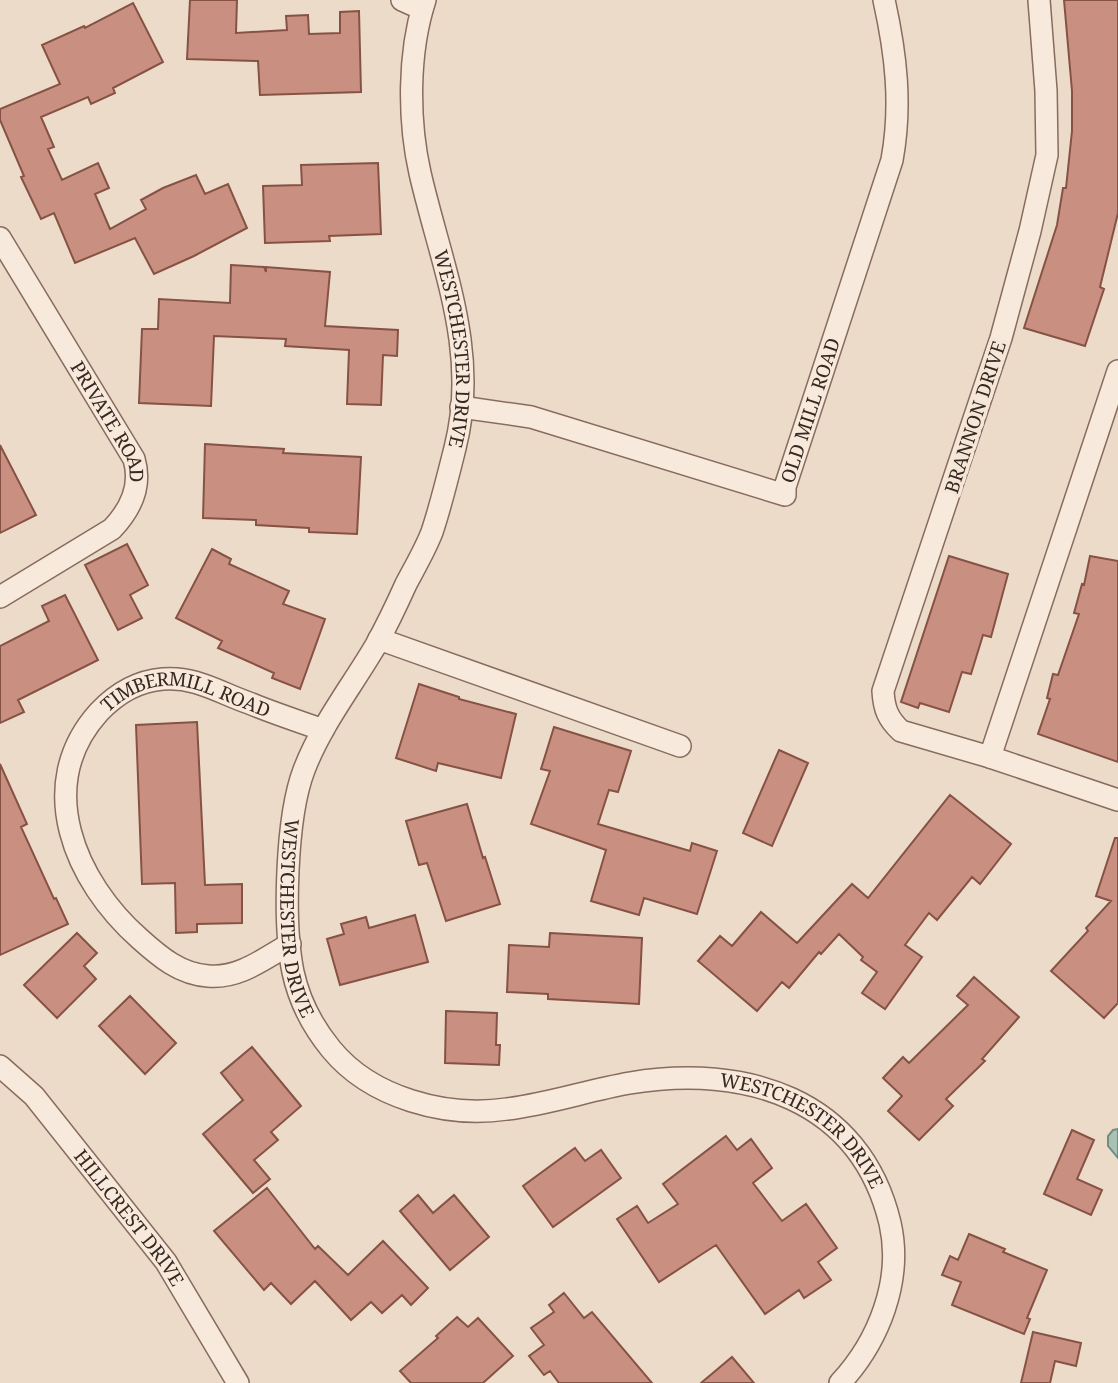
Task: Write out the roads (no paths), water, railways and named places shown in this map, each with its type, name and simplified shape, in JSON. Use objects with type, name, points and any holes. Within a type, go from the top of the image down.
[{"type":"street","name":"OLD MILL ROAD","points":[[461,407],[531,417],[785,495],[789,474],[892,160],[899,96],[891,30],[884,0]]},
{"type":"street","name":"BRANNON DRIVE","points":[[1039,0],[1046,91],[1047,155],[1001,338],[883,691],[884,706],[890,720],[901,731],[990,757],[1118,800]]},
{"type":"street","name":"WESTCHESTER DRIVE","points":[[416,3],[412,87],[414,127],[419,170],[453,292],[460,332],[463,369],[461,407],[456,442],[431,534],[379,639],[323,730],[303,772],[294,804],[289,869],[290,944],[293,970],[301,999],[316,1029],[333,1052],[355,1074],[408,1099],[440,1107],[472,1111],[505,1110],[634,1083],[690,1078],[737,1083],[784,1094],[821,1114],[841,1131],[873,1175],[892,1233],[890,1288],[882,1317],[867,1348],[840,1383]]},
{"type":"street","name":"PRIVATE ROAD","points":[[0,238],[134,459],[137,484],[133,501],[124,516],[112,528],[0,597]]},
{"type":"street","points":[[990,757],[1118,371]]},
{"type":"street","points":[[379,639],[680,746]]},
{"type":"street","name":"TIMBERMILL ROAD","points":[[290,944],[243,971],[220,975],[209,976],[183,971],[163,960],[115,914],[80,862],[71,837],[66,810],[66,778],[78,741],[109,701],[128,689],[163,679],[187,679],[209,686],[323,730]]},
{"type":"street","name":"HILLCREST DRIVE","points":[[0,1066],[34,1097],[166,1262],[238,1383]]}]
